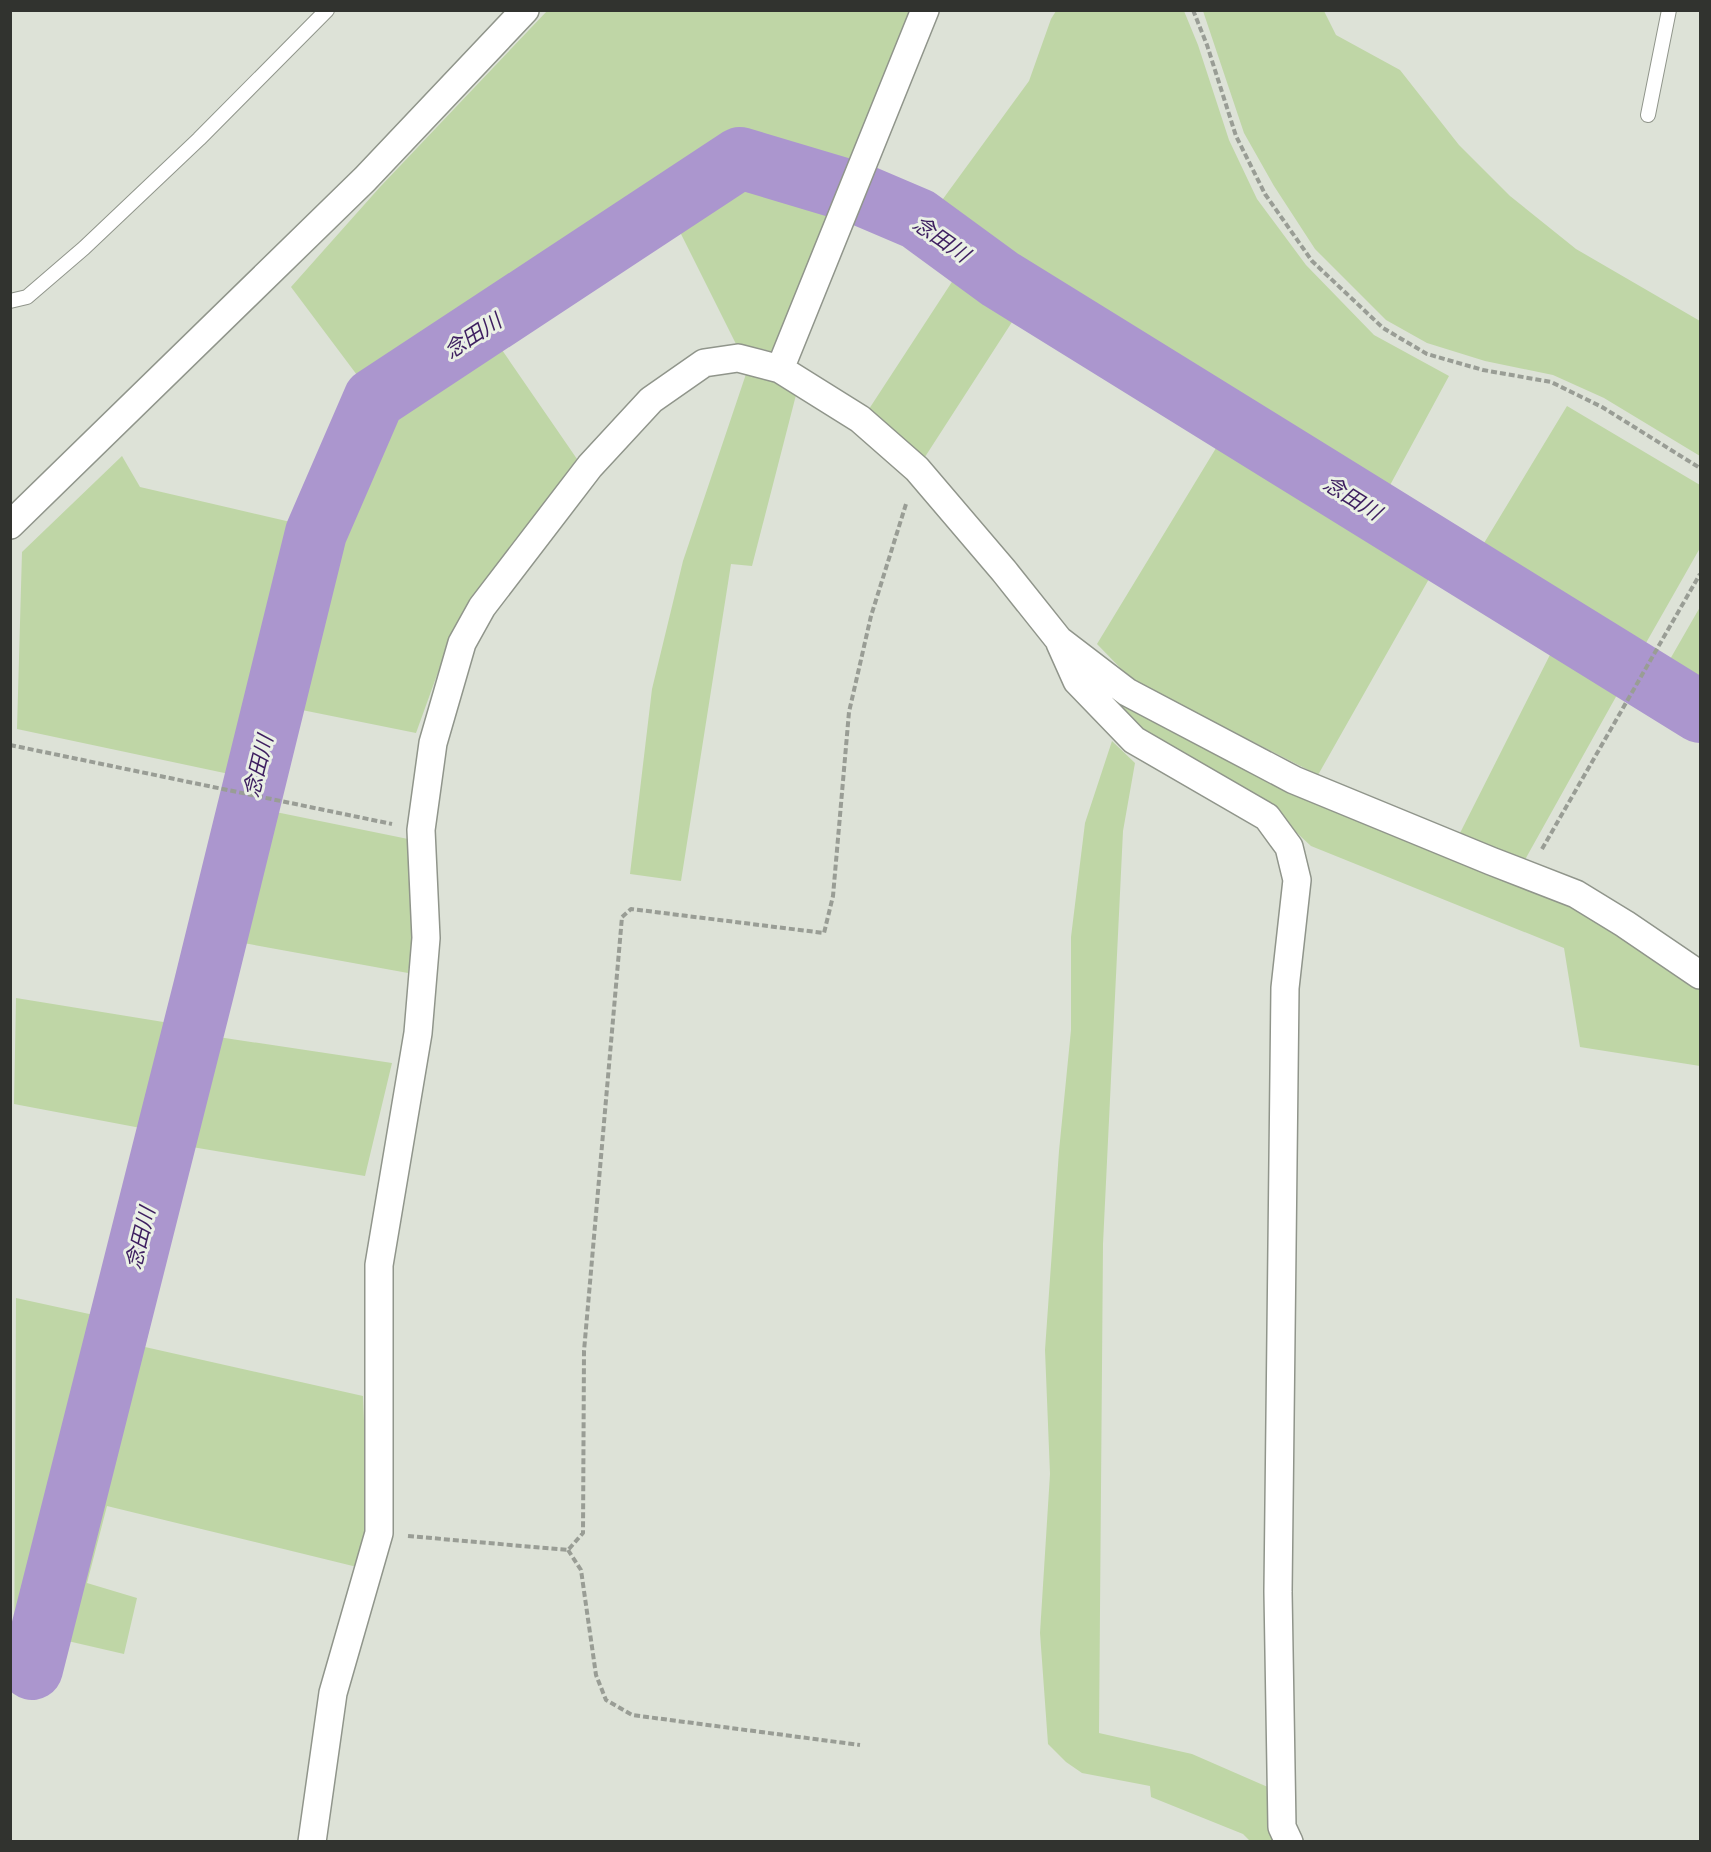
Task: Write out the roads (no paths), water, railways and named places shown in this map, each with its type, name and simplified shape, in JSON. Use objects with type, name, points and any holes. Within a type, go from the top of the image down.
[{"type":"street","points":[[10,525],[365,180],[525,10]]},
{"type":"street","points":[[780,369],[925,10]]},
{"type":"street","points":[[312,1842],[333,1693],[379,1533],[379,1265],[418,1033],[426,938],[421,830],[433,743],[462,643],[482,607],[590,466],[651,400],[704,363],[738,358],[780,369],[861,418],[917,469],[1059,640],[1127,692],[1294,780],[1576,894],[1701,975]]},
{"type":"street","points":[[1059,640],[1077,681],[1134,740],[1267,817],[1289,847],[1297,880],[1285,988],[1280,1314],[1278,1603],[1282,1827],[1288,1842]]},
{"type":"lane","points":[[10,301],[27,297],[84,248],[199,139],[327,10]]},
{"type":"lane","points":[[1648,116],[1670,10]]},
{"type":"waterway","name":"念田川","points":[[32,1669],[316,533],[374,399],[740,158],[857,193],[918,219],[1000,279],[1700,712]]}]
